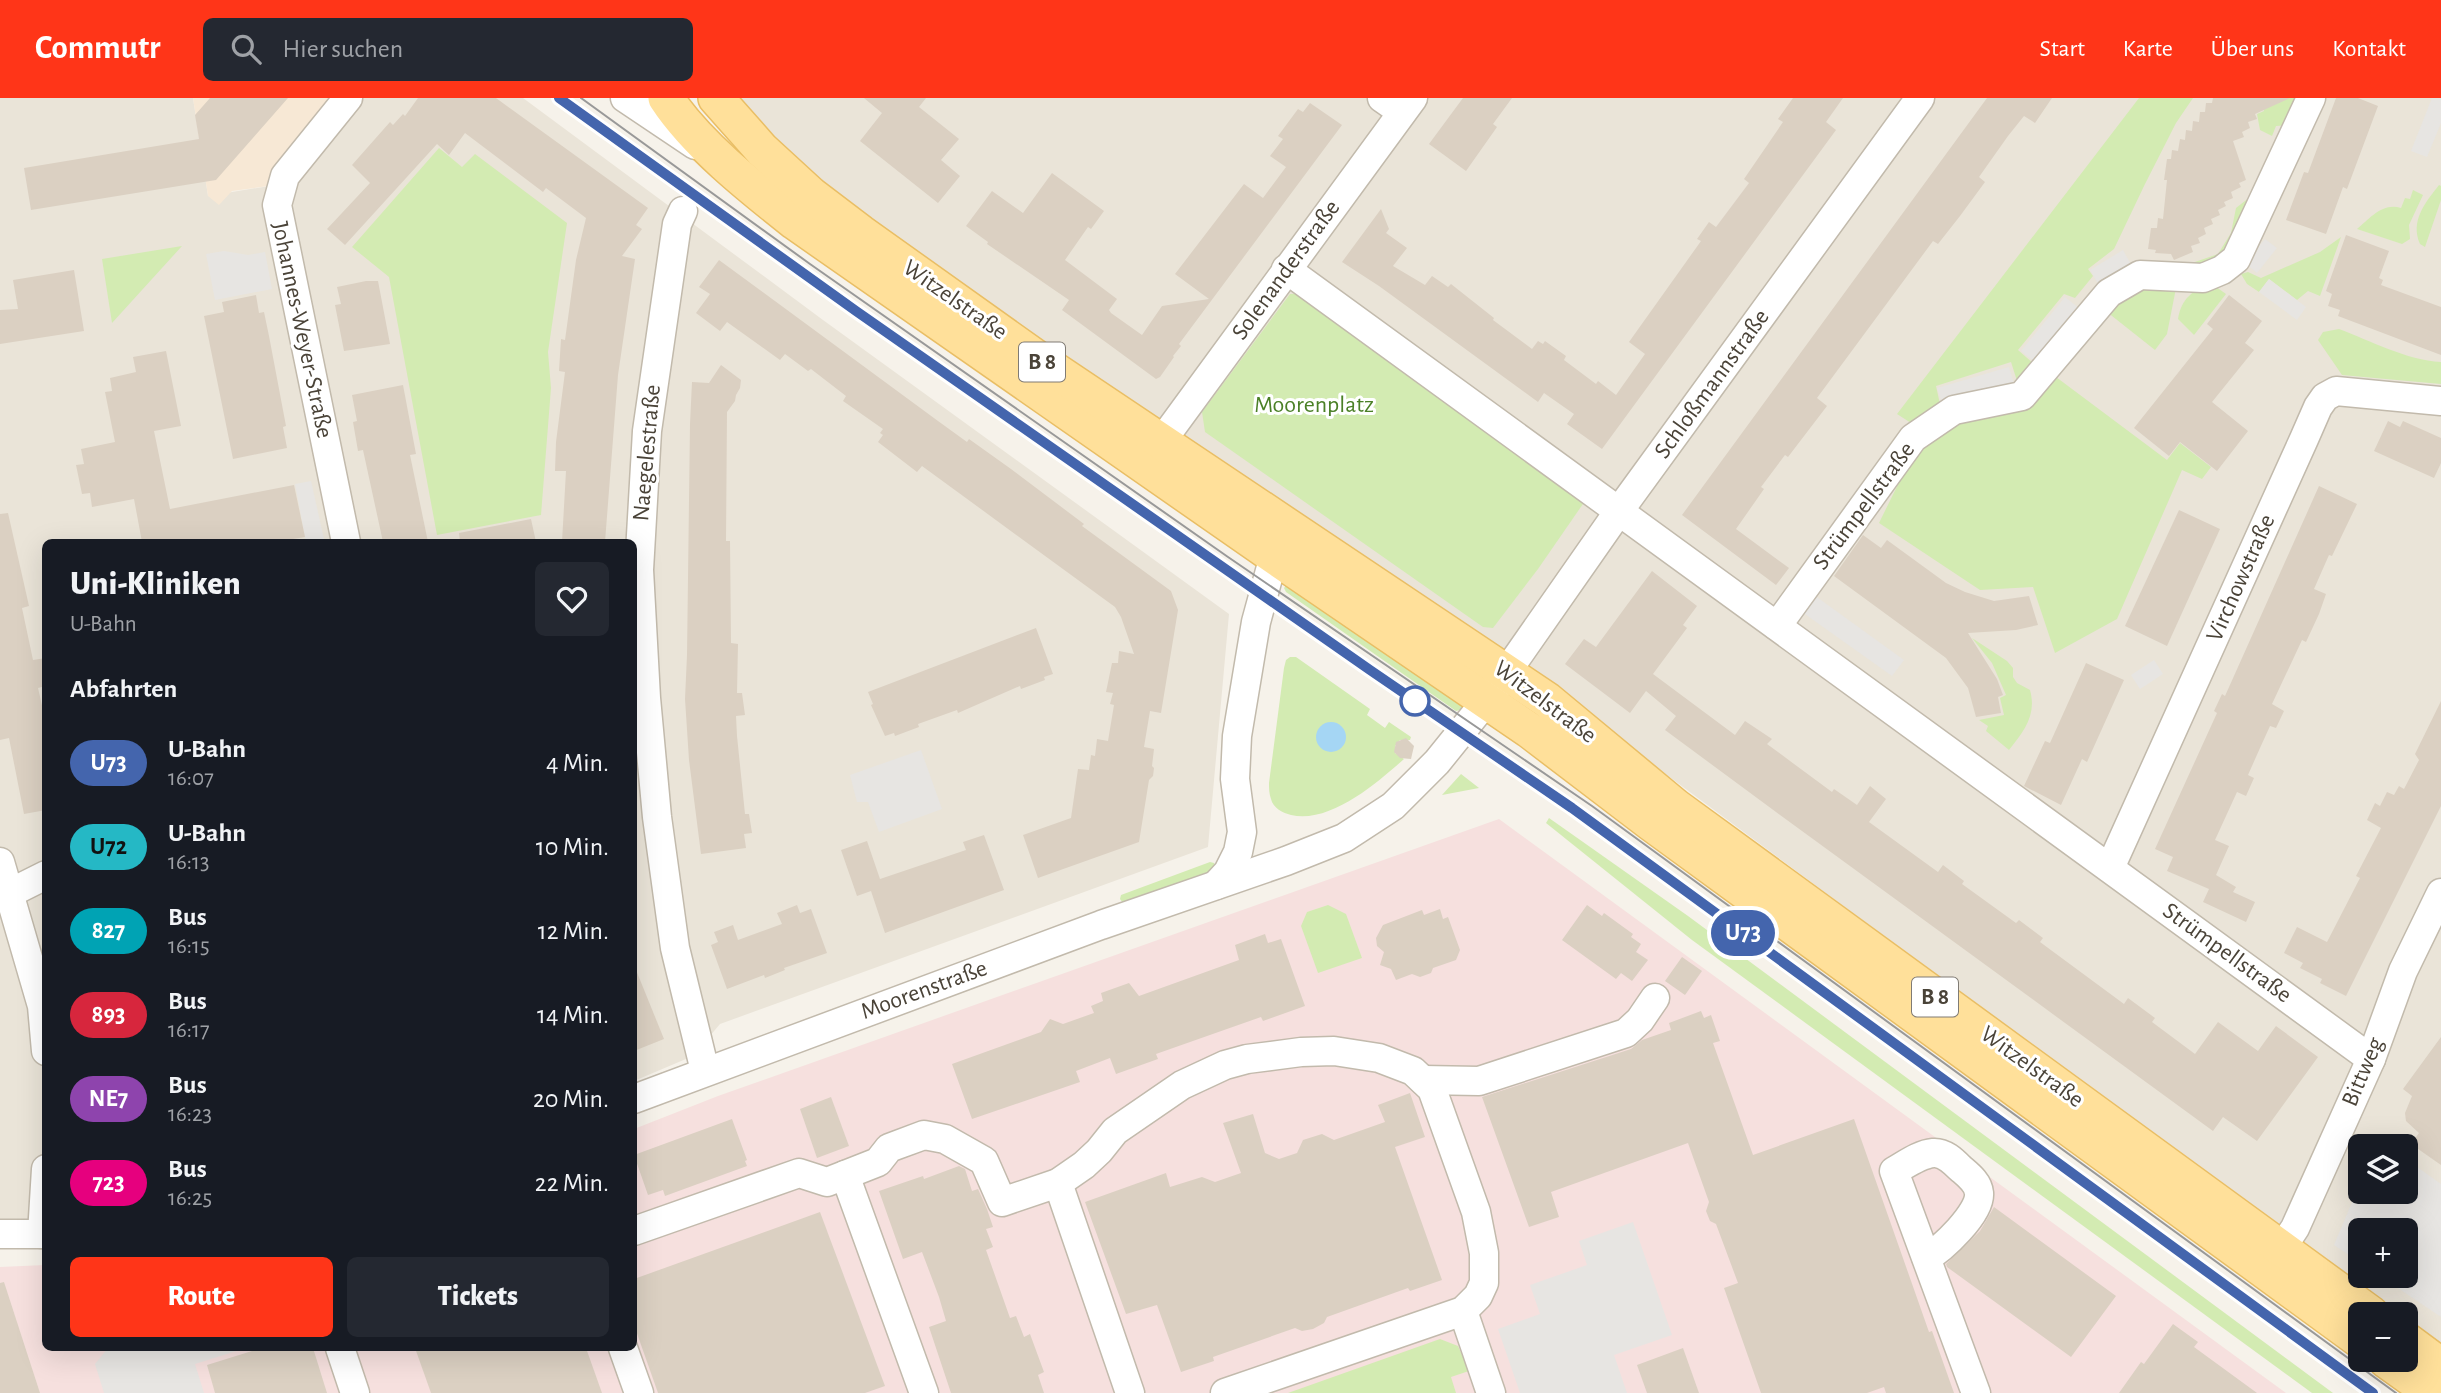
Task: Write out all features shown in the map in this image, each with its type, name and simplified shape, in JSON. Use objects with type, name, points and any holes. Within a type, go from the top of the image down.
[{"type":"main road","name":"Witzelstraße","points":[[716,98],[762,150],[811,195],[1014,342],[1279,518],[1321,549],[1496,685],[1582,769],[1651,823],[2348,1332]]},
{"type":"main road","name":"Witzelstraße","points":[[670,104],[724,163],[795,222],[1274,556],[1496,685],[1566,715],[1676,807],[2354,1302]]},
{"type":"main road","points":[[2418,1349],[2441,1366]]},
{"type":"main road","points":[[2403,1372],[2432,1393]]},
{"type":"street","name":"Johannes-Weyer-Straße","points":[[345,539],[277,205],[285,176],[348,98]]},
{"type":"street","name":"Witzelstraße","points":[[625,98],[724,163]]},
{"type":"street","name":"Schloßmannstraße","points":[[1496,685],[1619,511],[1920,98]]},
{"type":"street","name":"Strümpellstraße","points":[[1777,626],[1913,438],[1954,410],[2022,396],[2083,331],[2109,293],[2140,275],[2203,278],[2222,270],[2236,258],[2311,98]]},
{"type":"street","name":"Solenanderstraße","points":[[1161,442],[1286,269],[1399,103]]},
{"type":"street","name":"Naegelestraße","points":[[637,558],[651,395],[677,224],[683,211]]},
{"type":"street","points":[[1286,269],[1619,511]]},
{"type":"street","name":"Virchowstraße","points":[[2110,868],[2325,397],[2336,391],[2441,401]]},
{"type":"street","name":"Strümpellstraße","points":[[1619,511],[2371,1059]]},
{"type":"street","points":[[1216,885],[1228,872],[1238,852],[1242,832],[1235,779],[1237,736],[1256,622],[1274,556],[1291,548],[1305,557],[1321,549]]},
{"type":"street","name":"Naegelestraße","points":[[637,584],[657,817],[675,948],[705,1071]]},
{"type":"street","name":"Moorenstraße","points":[[637,1097],[1101,925],[1286,861],[1350,834],[1393,806],[1437,762],[1496,685]]},
{"type":"street","points":[[1242,832],[1260,851],[1286,861]]},
{"type":"street","points":[[0,862],[42,1006]]},
{"type":"street","points":[[10,893],[42,877]]},
{"type":"street","name":"Bittweg","points":[[2281,1249],[2295,1228],[2371,1059],[2403,971],[2441,893]]},
{"type":"street","points":[[1423,1080],[1479,1081],[1626,1032],[1640,1020],[1655,998]]},
{"type":"street","points":[[637,1230],[799,1173],[827,1182],[878,1162],[889,1148],[923,1135],[946,1139],[984,1161],[1002,1202],[1058,1183],[1084,1165],[1115,1131],[1182,1085],[1225,1065],[1247,1059],[1301,1052],[1334,1051],[1380,1058],[1407,1068],[1432,1089],[1476,1212],[1484,1254],[1483,1283],[1478,1296],[1463,1311],[1225,1393]]},
{"type":"street","points":[[845,1175],[924,1393]]},
{"type":"street","points":[[1058,1183],[1130,1393]]},
{"type":"street","points":[[0,1234],[42,1234]]},
{"type":"street","points":[[1926,1258],[1976,1393]]},
{"type":"street","points":[[1463,1311],[1491,1393]]},
{"type":"street","points":[[341,1351],[355,1393]]},
{"type":"street","points":[[624,1351],[639,1393]]},
{"type":"shaded area","points":[[0,98],[193,98],[208,196],[275,185],[347,98],[523,98],[823,320],[1229,614],[1208,847],[720,1024],[693,1056],[637,1080],[637,539],[42,539],[42,1223],[0,1225]]},
{"type":"shaded area","points":[[193,98],[347,98],[275,185],[232,191],[219,205],[208,196]]},
{"type":"shaded area","points":[[738,98],[2441,98],[2441,1349],[2418,1332],[2418,1302],[2378,1302],[2359,1288],[2418,1288],[2418,1218],[2348,1218],[2348,1280],[1536,678],[896,243],[790,159]]},
{"type":"shaded area","points":[[2432,98],[2441,98],[2441,123],[2427,157],[2411,151]]},
{"type":"shaded area","points":[[2265,239],[2277,248],[2257,273],[2245,263]]},
{"type":"shaded area","points":[[2123,250],[2133,268],[2100,287],[2090,270]]},
{"type":"shaded area","points":[[224,251],[248,255],[265,252],[272,289],[215,300],[206,254]]},
{"type":"shaded area","points":[[2269,279],[2306,307],[2297,320],[2259,292]]},
{"type":"shaded area","points":[[2065,297],[2080,309],[2036,363],[2021,351]]},
{"type":"shaded area","points":[[2009,367],[2014,384],[1943,406],[1937,388]]},
{"type":"shaded area","points":[[311,481],[324,539],[305,539],[295,484]]},
{"type":"shaded area","points":[[1814,595],[1904,660],[1892,676],[1802,612]]},
{"type":"shaded area","points":[[2154,660],[2163,674],[2140,689],[2131,675]]},
{"type":"shaded area","points":[[921,750],[942,809],[879,832],[868,802],[857,802],[850,775]]},
{"type":"shaded area","points":[[1499,819],[2286,1393],[0,1393],[0,1267],[42,1265],[42,1351],[637,1351],[637,1128],[718,1096]]},
{"type":"shaded area","points":[[2418,1168],[2441,1184],[2441,1317],[2398,1288],[2418,1288],[2418,1218],[2348,1218],[2348,1254],[2334,1245],[2351,1204],[2418,1204]]},
{"type":"shaded area","points":[[1633,1222],[1672,1335],[1614,1355],[1627,1393],[1520,1393],[1498,1329],[1540,1314],[1530,1285],[1587,1265],[1579,1241]]},
{"type":"shaded area","points":[[106,1351],[236,1351],[195,1364],[204,1393],[104,1393],[95,1364]]},
{"type":"green space","points":[[2139,98],[2193,98],[2176,123],[2114,249],[2088,269],[2093,276],[2075,298],[2064,294],[2018,350],[2035,365],[2018,384],[2011,362],[1936,386],[1940,404],[1911,423],[1897,414]]},
{"type":"green space","points":[[2270,98],[2303,98],[2290,125],[2276,126],[2272,136],[2260,130],[2257,114],[2264,111],[2263,105]]},
{"type":"green space","points":[[439,148],[462,167],[475,154],[567,223],[548,352],[551,388],[541,515],[437,535],[389,277],[352,247]]},
{"type":"green space","points":[[2439,185],[2441,200],[2425,247],[2420,244],[2417,236],[2418,220]]},
{"type":"green space","points":[[2413,190],[2423,195],[2409,225],[2410,239],[2402,244],[2357,229],[2383,209],[2401,208],[2405,198],[2410,199]]},
{"type":"green space","points":[[2250,197],[2222,258],[2194,270],[2192,263],[2218,254],[2231,233],[2236,208]]},
{"type":"green space","points":[[2341,237],[2320,296],[2308,291],[2297,300],[2269,279],[2259,292],[2247,284],[2241,274],[2248,272],[2261,278],[2320,252]]},
{"type":"green space","points":[[182,246],[112,323],[102,259]]},
{"type":"green space","points":[[2212,284],[2226,294],[2194,335],[2178,319],[2182,306],[2189,296]]},
{"type":"green space","points":[[2176,288],[2167,334],[2155,350],[2107,312],[2131,289]]},
{"type":"green space","name":"Moorenplatz","points":[[1307,293],[1585,501],[1493,628],[1483,627],[1205,432],[1202,412],[1290,294]]},
{"type":"green space","points":[[2339,329],[2402,354],[2441,362],[2441,384],[2342,375],[2318,340],[2323,332]]},
{"type":"green space","points":[[2052,374],[2167,460],[2180,443],[2211,467],[2202,479],[2182,470],[2117,619],[2055,653],[2033,587],[1980,590],[1879,523],[1917,446],[1963,414]]},
{"type":"green space","points":[[1292,578],[1466,700],[1460,710],[1456,711],[1286,592],[1284,588]]},
{"type":"green space","points":[[1972,638],[2007,661],[2013,668],[2013,677],[2017,683],[2030,690],[2032,707],[2028,722],[2009,750],[1986,731],[1988,726],[1979,720],[2004,715],[2000,698],[2006,695],[1992,663]]},
{"type":"green space","points":[[1290,657],[1296,657],[1370,709],[1367,715],[1385,728],[1389,722],[1411,737],[1410,740],[1400,740],[1395,746],[1395,753],[1404,759],[1367,790],[1337,808],[1306,816],[1291,815],[1279,810],[1272,802],[1269,791],[1284,668]]},
{"type":"green space","points":[[1461,774],[1479,788],[1442,795]]},
{"type":"green space","points":[[1549,818],[1688,916],[2333,1393],[2312,1393],[1692,940],[1546,823]]},
{"type":"green space","points":[[1210,862],[1216,867],[1212,871],[1130,902],[1123,903],[1120,899],[1121,895]]},
{"type":"green space","points":[[1328,905],[1346,914],[1362,958],[1318,973],[1301,926],[1307,912]]},
{"type":"green space","points":[[1440,1339],[1458,1346],[1469,1371],[1451,1377],[1456,1393],[1288,1393]]},
{"type":"water","points":[[1331,722],[1342,726],[1346,737],[1342,748],[1331,752],[1320,748],[1316,737],[1320,726]]},
{"type":"building","points":[[210,98],[288,98],[216,180],[31,210],[24,168],[199,139],[195,115]]},
{"type":"building","points":[[418,98],[496,98],[648,208],[636,225],[642,229],[622,256],[635,259],[618,375],[605,539],[562,539],[566,471],[555,471],[565,372],[559,371],[561,339],[565,340],[576,260],[586,218],[546,188],[543,192],[465,133],[449,155],[437,144],[345,245],[327,229],[370,183],[352,165],[390,122],[393,125],[403,114],[405,116]]},
{"type":"building","points":[[864,98],[926,98],[919,107],[959,139],[941,160],[960,176],[938,203],[860,141],[882,113]]},
{"type":"building","points":[[1463,98],[1512,98],[1493,124],[1497,127],[1466,171],[1429,144]]},
{"type":"building","points":[[1793,98],[1843,98],[1826,122],[1836,130],[1602,449],[1567,424],[1574,414],[1544,393],[1538,402],[1342,262],[1381,209],[1389,229],[1386,233],[1407,248],[1393,266],[1425,285],[1432,276],[1448,287],[1451,284],[1532,349],[1538,341],[1543,344],[1545,341],[1566,356],[1564,360],[1616,395],[1645,354],[1629,342],[1701,241],[1697,239],[1709,222],[1716,227],[1749,183],[1744,179],[1783,122],[1778,119]]},
{"type":"building","points":[[1987,98],[2052,98],[2035,123],[2024,116],[2008,136],[1979,177],[1985,182],[1938,244],[1933,241],[1817,398],[1827,406],[1761,487],[1764,489],[1736,529],[1789,568],[1776,585],[1682,515]]},
{"type":"building","points":[[2213,98],[2290,98],[2255,114],[2257,119],[2248,122],[2250,128],[2242,132],[2244,137],[2233,141],[2246,180],[2239,183],[2241,187],[2231,192],[2233,198],[2224,202],[2226,206],[2218,210],[2220,215],[2211,219],[2213,224],[2204,228],[2206,234],[2198,238],[2200,243],[2191,246],[2193,252],[2174,260],[2171,254],[2155,253],[2156,250],[2148,249],[2151,228],[2157,228],[2158,218],[2163,219],[2167,159],[2171,159],[2172,150],[2178,151],[2180,139],[2185,140],[2186,130],[2192,131],[2193,121],[2199,122],[2200,112],[2205,112],[2206,103],[2212,103]]},
{"type":"building","points":[[2336,98],[2358,98],[2378,106],[2347,189],[2343,187],[2326,234],[2286,220],[2304,172],[2308,173]]},
{"type":"building","points":[[1310,103],[1342,125],[1179,344],[1181,346],[1174,357],[1156,379],[1062,310],[1069,300],[987,244],[988,242],[966,226],[992,191],[1023,213],[1052,173],[1104,211],[1091,229],[1088,227],[1065,260],[1117,299],[1109,310],[1111,313],[1142,335],[1162,306],[1209,299],[1175,274],[1244,184],[1263,198],[1286,167],[1270,156],[1283,139],[1278,136],[1298,109],[1303,112]]},
{"type":"building","points":[[2346,235],[2389,251],[2379,278],[2383,280],[2381,285],[2441,307],[2441,355],[2338,316],[2340,310],[2328,306],[2332,294],[2326,291]]},
{"type":"building","points":[[719,260],[967,442],[969,439],[1011,469],[1084,524],[1082,526],[1171,591],[1178,610],[1161,713],[1150,711],[1144,747],[1154,749],[1154,768],[1153,776],[1149,780],[1139,842],[1038,878],[1023,835],[1071,818],[1078,769],[1089,770],[1091,755],[1095,756],[1097,739],[1108,741],[1114,705],[1110,704],[1113,693],[1106,692],[1112,663],[1118,663],[1119,651],[1134,654],[1115,607],[922,466],[917,472],[878,442],[883,435],[880,433],[883,429],[843,401],[846,396],[811,369],[808,371],[785,354],[780,360],[727,322],[720,331],[696,313],[710,294],[699,287]]},
{"type":"building","points":[[74,270],[84,331],[0,344],[0,310],[18,309],[13,280]]},
{"type":"building","points":[[378,281],[390,344],[344,351],[335,305],[341,304],[337,287]]},
{"type":"building","points":[[256,295],[259,313],[264,312],[269,336],[286,426],[283,427],[287,448],[233,459],[204,316],[224,312],[222,302]]},
{"type":"building","points":[[2229,295],[2262,321],[2245,343],[2254,350],[2212,402],[2248,431],[2217,471],[2180,442],[2169,456],[2134,428],[2213,329],[2207,324]]},
{"type":"building","points":[[166,351],[181,426],[154,431],[170,509],[294,485],[305,537],[141,539],[134,499],[92,507],[90,493],[82,494],[76,465],[84,464],[81,449],[115,442],[105,392],[112,391],[110,378],[136,372],[133,357]]},
{"type":"building","points":[[721,365],[741,380],[735,401],[727,412],[726,541],[730,541],[731,643],[738,644],[737,693],[742,693],[745,715],[736,716],[737,736],[745,814],[749,814],[752,833],[744,834],[746,848],[701,854],[689,760],[685,699],[690,424],[692,382],[709,383]]},
{"type":"building","points":[[403,385],[416,454],[410,455],[427,539],[382,539],[363,450],[358,451],[353,422],[357,421],[352,395]]},
{"type":"building","points":[[2388,421],[2400,427],[2403,421],[2441,438],[2441,463],[2434,478],[2374,451]]},
{"type":"building","points":[[2319,486],[2357,504],[2314,589],[2326,594],[2319,614],[2306,642],[2302,640],[2272,704],[2284,711],[2276,728],[2270,726],[2260,748],[2248,775],[2254,778],[2246,796],[2237,792],[2215,840],[2229,846],[2216,875],[2236,887],[2233,892],[2255,902],[2246,922],[2203,902],[2209,889],[2167,871],[2173,857],[2155,849],[2217,713],[2214,711],[2222,694],[2225,696]]},
{"type":"building","points":[[2179,510],[2220,529],[2167,646],[2125,626]]},
{"type":"building","points":[[8,513],[29,606],[22,608],[33,660],[42,659],[42,687],[38,688],[42,706],[42,811],[24,814],[9,738],[0,740],[0,514]]},
{"type":"building","points":[[531,519],[535,539],[460,539],[459,533]]},
{"type":"building","points":[[1863,535],[1881,548],[1887,540],[1946,583],[1965,592],[1994,601],[2029,596],[2038,625],[2016,630],[1968,633],[1997,679],[2003,695],[1998,697],[2001,713],[1976,717],[1968,688],[1946,658],[1834,576]]},
{"type":"building","points":[[1652,571],[1697,606],[1683,625],[1687,628],[1653,674],[1735,735],[1745,721],[1772,739],[1767,744],[1832,792],[1834,789],[1857,805],[1870,786],[1886,799],[1869,822],[1938,872],[1943,865],[1964,881],[1962,884],[2016,923],[2019,920],[2043,938],[2040,942],[2124,1004],[2128,998],[2155,1018],[2152,1022],[2195,1054],[2218,1022],[2258,1051],[2276,1026],[2318,1057],[2257,1141],[2223,1117],[2213,1131],[1776,812],[1665,730],[1676,716],[1646,691],[1630,713],[1565,664],[1584,639],[1596,647]]},
{"type":"building","points":[[1036,628],[1053,674],[1044,677],[1045,680],[1021,689],[1020,686],[958,713],[957,710],[918,724],[919,727],[895,736],[894,733],[885,736],[868,692]]},
{"type":"building","points":[[2086,663],[2124,680],[2087,762],[2082,759],[2061,805],[2024,786],[2045,741],[2050,743]]},
{"type":"building","points":[[2441,701],[2441,806],[2346,996],[2320,983],[2322,979],[2300,968],[2303,963],[2284,953],[2297,927],[2327,942],[2360,878],[2356,876],[2381,828],[2367,820],[2375,803],[2380,806],[2387,792],[2394,795],[2399,786],[2404,789],[2419,760],[2415,754]]},
{"type":"building","points":[[1406,738],[1414,746],[1411,759],[1400,758],[1394,752],[1396,742]]},
{"type":"building","points":[[984,835],[1004,890],[885,933],[871,891],[857,896],[841,850],[867,841],[880,879],[966,850],[963,842]]},
{"type":"building","points":[[797,905],[800,913],[811,909],[827,953],[784,968],[785,970],[765,978],[764,975],[727,989],[711,945],[718,942],[714,932],[733,925],[738,940],[782,924],[777,913]]},
{"type":"building","points":[[1587,905],[1602,916],[1604,913],[1633,934],[1631,937],[1641,944],[1636,952],[1648,960],[1632,981],[1621,973],[1616,979],[1562,940]]},
{"type":"building","points":[[1440,909],[1443,919],[1448,917],[1460,950],[1456,960],[1433,968],[1431,973],[1420,977],[1412,974],[1396,980],[1391,969],[1380,965],[1384,952],[1377,946],[1376,938],[1383,925],[1422,910],[1424,915]]},
{"type":"building","points":[[1265,934],[1268,943],[1281,939],[1305,1006],[1263,1021],[1261,1017],[1156,1054],[1158,1059],[1116,1074],[1110,1058],[1076,1071],[1080,1082],[972,1119],[952,1064],[1041,1032],[1050,1019],[1063,1024],[1094,1013],[1091,1006],[1103,1001],[1101,993],[1129,983],[1139,996],[1239,960],[1235,945]]},
{"type":"building","points":[[1682,957],[1702,971],[1685,995],[1665,981]]},
{"type":"building","points":[[637,972],[664,1039],[637,1050]]},
{"type":"building","points":[[1701,1011],[1704,1018],[1711,1015],[1720,1041],[1713,1043],[1753,1155],[1854,1119],[1929,1332],[1932,1331],[1954,1393],[1886,1393],[1884,1387],[1867,1393],[1761,1393],[1724,1288],[1738,1283],[1716,1224],[1710,1221],[1706,1211],[1709,1202],[1688,1143],[1551,1192],[1559,1217],[1529,1227],[1482,1097],[1631,1049],[1642,1040],[1671,1030],[1669,1023]]},
{"type":"building","points":[[2441,1037],[2441,1165],[2418,1149],[2419,1133],[2406,1121],[2405,1113],[2412,1096],[2403,1089]]},
{"type":"building","points":[[1410,1093],[1425,1137],[1395,1147],[1442,1280],[1410,1291],[1408,1288],[1327,1317],[1324,1323],[1313,1329],[1302,1331],[1295,1328],[1213,1357],[1214,1361],[1181,1372],[1157,1305],[1126,1314],[1085,1202],[1166,1173],[1170,1187],[1202,1177],[1215,1182],[1241,1173],[1223,1123],[1253,1114],[1265,1153],[1279,1159],[1297,1153],[1303,1140],[1322,1134],[1334,1140],[1385,1122],[1378,1105]]},
{"type":"building","points":[[831,1097],[849,1146],[817,1158],[800,1109]]},
{"type":"building","points":[[732,1119],[747,1166],[665,1196],[663,1190],[648,1195],[637,1164],[637,1154]]},
{"type":"building","points":[[959,1166],[965,1169],[972,1191],[978,1189],[987,1209],[993,1227],[986,1229],[993,1247],[986,1250],[1010,1318],[1016,1316],[1024,1337],[1030,1334],[1044,1372],[1038,1375],[1044,1393],[951,1393],[929,1327],[946,1321],[939,1297],[922,1252],[903,1259],[879,1191]]},
{"type":"building","points":[[1994,1207],[2116,1296],[2071,1357],[1947,1267],[1946,1264],[1980,1231]]},
{"type":"building","points":[[820,1212],[885,1386],[865,1393],[658,1393],[637,1334],[637,1278]]},
{"type":"building","points":[[4,1282],[40,1393],[0,1393],[0,1283]]},
{"type":"building","points":[[2173,1324],[2198,1342],[2194,1347],[2257,1393],[2119,1393]]},
{"type":"building","points":[[1683,1348],[1699,1393],[1647,1393],[1637,1365]]},
{"type":"building","points":[[252,1351],[314,1351],[327,1393],[215,1393],[207,1365]]},
{"type":"building","points":[[416,1351],[587,1351],[602,1393],[431,1393]]},
{"type":"tram line","points":[[559,98],[856,311],[1572,808],[2373,1393]]},
{"type":"tram line","points":[[581,98],[810,264],[1228,557],[1592,806],[2396,1393]]},
{"type":"metro line","name":"U73","points":[[559,98],[856,311],[1572,808],[2373,1393]]}]
